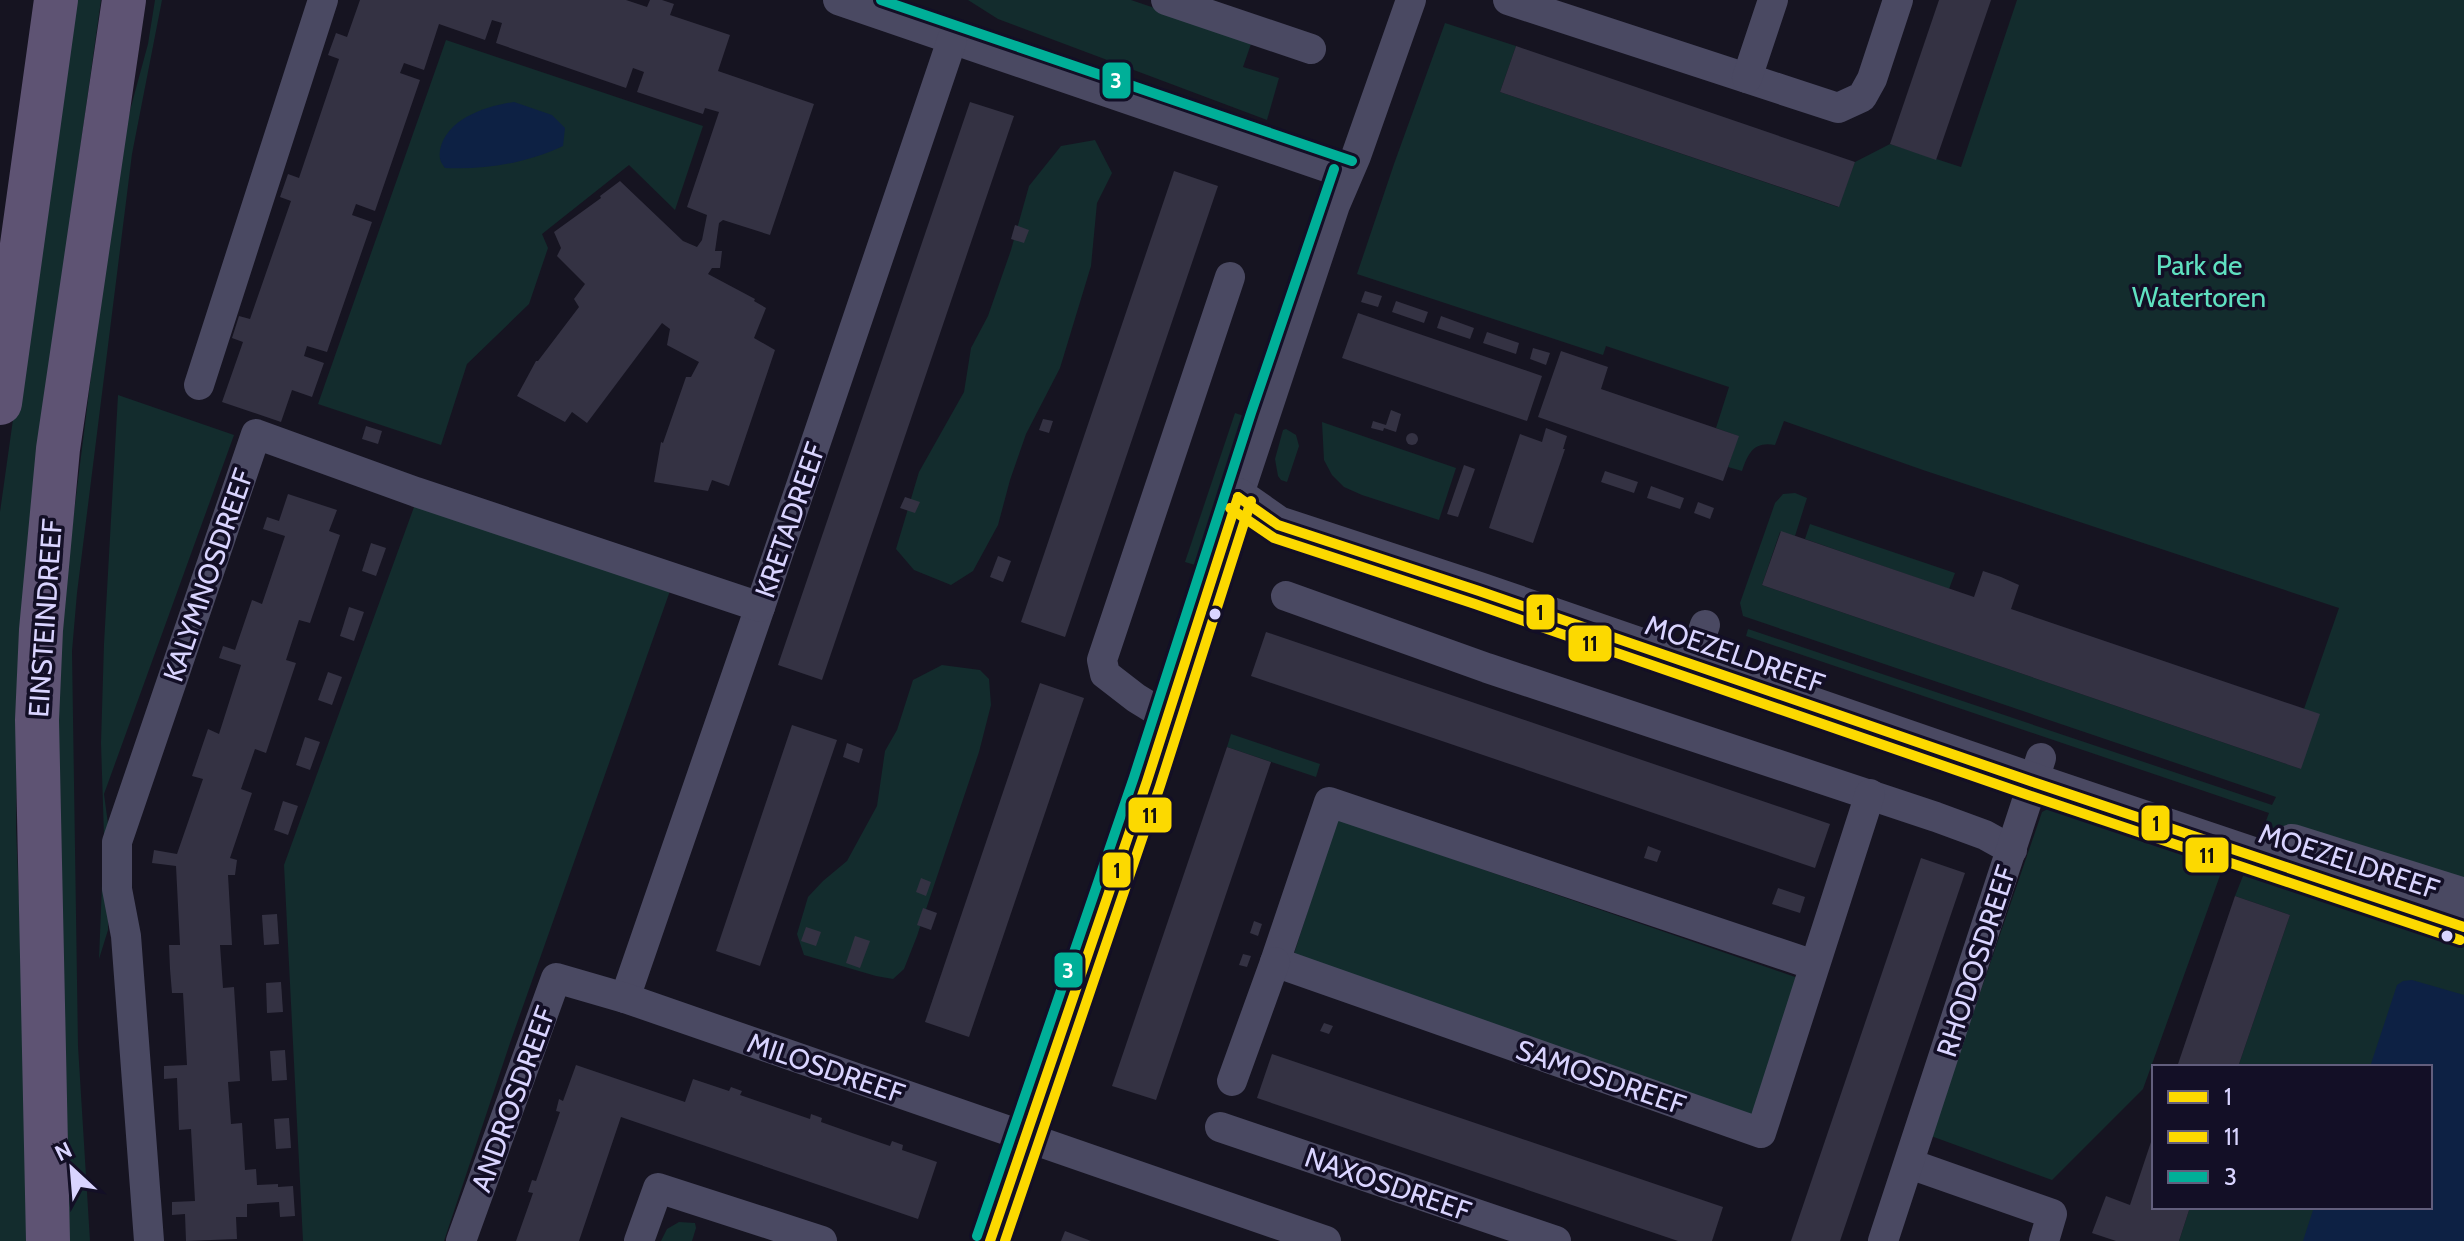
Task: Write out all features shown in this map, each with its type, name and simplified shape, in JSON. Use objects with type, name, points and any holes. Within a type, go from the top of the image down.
[{"type":"main road","points":[[0,403],[56,0]]},
{"type":"main road","name":"EINSTEINDREEF","points":[[48,1241],[37,720],[41,630],[58,449],[124,0]]},
{"type":"street","points":[[199,385],[323,0]]},
{"type":"street","points":[[838,0],[1347,174]]},
{"type":"street","points":[[1166,0],[1311,49]]},
{"type":"street","points":[[990,1241],[1347,174],[1411,0]]},
{"type":"street","points":[[1508,0],[1838,108],[1862,97],[1872,79],[1898,0]]},
{"type":"street","points":[[1747,78],[1773,0]]},
{"type":"street","name":"KRETADREEF","points":[[625,998],[952,40]]},
{"type":"street","points":[[1167,717],[1105,674],[1102,660],[1230,277]]},
{"type":"street","name":"KALYMNOSDREEF","points":[[149,1241],[126,936],[117,889],[117,842],[256,434],[445,502],[760,607]]},
{"type":"street","name":"MOEZELDREEF","points":[[1238,497],[1287,501],[1699,644],[2464,927]]},
{"type":"street","points":[[1286,596],[1487,668],[1870,794],[1985,835],[2012,850]]},
{"type":"street","name":"MOEZELDREEF","points":[[2037,770],[2359,862],[2464,897]]},
{"type":"street","name":"RHODOSDREEF","points":[[1883,1241],[2037,770]]},
{"type":"street","name":"SAMOSDREEF","points":[[1275,962],[1761,1133],[1870,794]]},
{"type":"street","points":[[1232,1081],[1329,802],[1814,965]]},
{"type":"street","name":"ANDROSDREEF","points":[[461,1241],[556,978],[625,998]]},
{"type":"street","name":"MILOSDREEF","points":[[625,998],[1026,1138]]},
{"type":"street","name":"NAXOSDREEF","points":[[1220,1127],[1556,1241]]},
{"type":"street","points":[[1026,1138],[1326,1241]]},
{"type":"street","points":[[1910,1164],[2052,1214],[2044,1241]]},
{"type":"street","points":[[639,1241],[658,1188],[822,1241]]},
{"type":"green space","points":[[72,0],[101,0],[63,272],[18,669],[16,828],[30,1169],[28,1241],[0,1241],[0,512]]},
{"type":"green space","points":[[155,0],[162,0],[132,154],[72,651],[78,1046],[90,1241],[62,1241],[57,649],[119,151],[148,44]]},
{"type":"green space","points":[[968,0],[1131,0],[1252,41],[1243,67],[1279,78],[1267,120],[998,19]]},
{"type":"green space","name":"Park de Watertoren","points":[[2017,0],[2464,0],[2464,1241],[2179,1241],[2189,1209],[2432,1209],[2432,1065],[2239,1065],[2290,915],[2235,896],[2245,871],[2222,870],[2143,1089],[2052,1180],[1931,1136],[2042,812],[2059,803],[2259,839],[2269,813],[1746,636],[1748,629],[2272,805],[2276,797],[1743,616],[1740,603],[1775,503],[1783,494],[1795,493],[1807,498],[1795,536],[1780,532],[1762,585],[2301,769],[2304,709],[2339,608],[1784,421],[1775,445],[1762,445],[1753,450],[1742,471],[1728,467],[1738,436],[1716,428],[1729,387],[1606,346],[1603,355],[1357,274],[1445,23],[1516,46],[1500,92],[1838,207],[1855,162],[1890,144],[1961,167]]},
{"type":"green space","points":[[446,40],[703,126],[675,210],[629,165],[542,234],[548,248],[529,304],[467,364],[441,445],[318,404]]},
{"type":"green space","points":[[1095,140],[1112,173],[1097,203],[1091,266],[1060,368],[1026,434],[998,525],[973,571],[951,585],[914,570],[896,549],[919,472],[964,392],[971,348],[988,316],[1029,186],[1061,146]]},
{"type":"green space","points":[[118,395],[234,435],[104,794],[110,839],[108,930],[99,959],[104,836],[101,743],[104,644]]},
{"type":"green space","points":[[1235,413],[1244,416],[1195,565],[1185,562]]},
{"type":"green space","points":[[1322,422],[1456,468],[1439,520],[1344,487],[1332,475],[1324,460]]},
{"type":"green space","points":[[1283,430],[1296,435],[1299,446],[1287,482],[1278,476],[1275,459]]},
{"type":"green space","points":[[418,496],[671,588],[510,1043],[444,1241],[303,1241],[284,865]]},
{"type":"green space","points":[[1810,524],[1955,573],[1949,589],[1805,539]]},
{"type":"green space","points":[[942,665],[980,670],[989,679],[991,705],[979,752],[904,969],[893,979],[804,955],[797,934],[808,897],[847,861],[877,806],[885,751],[897,730],[913,680]]},
{"type":"green space","points":[[1231,734],[1320,764],[1316,777],[1227,747]]},
{"type":"green space","points":[[1337,819],[1798,978],[1754,1118],[1293,957]]},
{"type":"green space","points":[[679,1222],[695,1223],[692,1241],[661,1241],[667,1229]]},
{"type":"water","points":[[514,102],[552,115],[565,128],[563,146],[506,164],[445,168],[440,160],[440,150],[450,130],[480,111]]},
{"type":"water","points":[[2412,980],[2464,995],[2464,1241],[2303,1241],[2313,1209],[2432,1209],[2432,1065],[2371,1065],[2397,985]]},
{"type":"building","points":[[360,0],[626,0],[647,7],[650,0],[662,0],[674,4],[670,15],[730,35],[718,71],[814,104],[770,235],[723,220],[719,223],[715,251],[722,251],[720,268],[712,268],[708,274],[766,308],[754,338],[775,350],[729,486],[712,480],[708,491],[654,482],[661,442],[686,377],[691,377],[699,362],[667,345],[670,329],[662,323],[587,423],[572,412],[565,422],[517,396],[536,361],[579,307],[574,299],[585,284],[557,256],[561,248],[554,232],[620,181],[683,241],[697,247],[702,240],[707,215],[687,207],[719,112],[705,108],[703,114],[637,92],[644,72],[633,68],[626,88],[496,43],[502,23],[492,20],[485,40],[439,24],[424,70],[404,63],[400,73],[420,80],[375,211],[356,204],[352,215],[372,222],[327,352],[307,346],[304,356],[324,363],[312,397],[292,390],[281,422],[222,402],[243,342],[232,338],[239,316],[250,319],[291,201],[280,197],[288,174],[299,178],[339,59],[328,55],[336,33],[347,37]]},
{"type":"building","points":[[1939,0],[1991,0],[1936,160],[1890,144]]},
{"type":"building","points":[[1516,46],[1855,162],[1839,207],[1500,92]]},
{"type":"building","points":[[970,102],[1014,116],[822,680],[778,665]]},
{"type":"building","points":[[1174,171],[1218,186],[1065,637],[1021,622]]},
{"type":"building","points":[[1015,225],[1029,230],[1024,243],[1011,239]]},
{"type":"building","points":[[1365,291],[1382,296],[1378,307],[1361,302]]},
{"type":"building","points":[[1396,301],[1428,312],[1424,323],[1392,312]]},
{"type":"building","points":[[1358,313],[1542,376],[1527,421],[1342,358]]},
{"type":"building","points":[[1441,316],[1474,328],[1470,339],[1437,328]]},
{"type":"building","points":[[1487,332],[1519,343],[1516,354],[1483,343]]},
{"type":"building","points":[[1533,348],[1550,353],[1546,365],[1530,359]]},
{"type":"building","points":[[1561,351],[1608,367],[1601,389],[1739,436],[1723,481],[1538,417]]},
{"type":"building","points":[[1391,410],[1401,414],[1396,432],[1371,428],[1373,421],[1386,425]]},
{"type":"building","points":[[1043,419],[1053,421],[1049,433],[1039,430]]},
{"type":"building","points":[[366,426],[382,431],[378,444],[362,439]]},
{"type":"building","points":[[1546,428],[1567,436],[1533,543],[1489,528],[1520,434],[1542,442]]},
{"type":"building","points":[[1412,433],[1418,439],[1412,445],[1406,439]]},
{"type":"building","points":[[1464,465],[1475,469],[1458,517],[1447,514]]},
{"type":"building","points":[[1605,471],[1638,482],[1634,493],[1601,482]]},
{"type":"building","points":[[1651,486],[1684,498],[1680,509],[1647,498]]},
{"type":"building","points":[[288,494],[337,510],[329,531],[340,535],[310,623],[299,620],[286,660],[296,663],[266,753],[255,749],[241,789],[252,793],[230,858],[237,860],[235,875],[228,875],[232,945],[220,945],[223,988],[234,987],[240,1081],[228,1082],[231,1124],[242,1123],[245,1170],[256,1169],[257,1185],[293,1186],[295,1216],[280,1217],[279,1202],[247,1204],[247,1217],[236,1217],[237,1239],[186,1241],[185,1214],[172,1215],[172,1202],[195,1201],[191,1129],[179,1130],[177,1078],[164,1079],[164,1066],[187,1065],[183,993],[172,993],[170,969],[169,945],[180,945],[176,866],[152,863],[154,850],[177,854],[203,779],[192,776],[208,729],[219,734],[241,665],[219,658],[223,646],[235,650],[252,600],[262,604],[285,536],[263,529],[267,517],[279,521]]},
{"type":"building","points":[[905,497],[920,502],[915,513],[900,508]]},
{"type":"building","points":[[1698,502],[1714,508],[1710,519],[1694,513]]},
{"type":"building","points":[[1781,531],[1974,597],[1983,571],[2001,577],[2019,585],[2011,609],[2320,714],[2301,769],[1762,585]]},
{"type":"building","points":[[371,543],[386,548],[376,576],[362,571]]},
{"type":"building","points":[[998,556],[1011,561],[1003,582],[990,577]]},
{"type":"building","points":[[349,607],[364,612],[354,641],[340,636]]},
{"type":"building","points":[[1266,632],[1830,824],[1815,868],[1251,676]]},
{"type":"building","points":[[328,672],[342,677],[332,705],[318,700]]},
{"type":"building","points":[[1040,683],[1084,698],[969,1037],[925,1022]]},
{"type":"building","points":[[792,725],[837,740],[760,966],[716,951]]},
{"type":"building","points":[[305,737],[320,742],[310,770],[296,765]]},
{"type":"building","points":[[847,743],[863,749],[859,763],[843,757]]},
{"type":"building","points":[[1227,747],[1271,762],[1156,1100],[1112,1086]]},
{"type":"building","points":[[283,801],[298,806],[288,835],[274,830]]},
{"type":"building","points":[[1648,846],[1661,851],[1657,862],[1644,858]]},
{"type":"building","points":[[1921,858],[1965,873],[1840,1241],[1791,1241]]},
{"type":"building","points":[[921,878],[931,882],[926,896],[916,892]]},
{"type":"building","points":[[1778,888],[1805,897],[1800,913],[1772,904]]},
{"type":"building","points":[[2235,896],[2290,915],[2239,1065],[2178,1065]]},
{"type":"building","points":[[923,908],[937,913],[931,930],[917,925]]},
{"type":"building","points":[[277,914],[279,944],[264,945],[262,915]]},
{"type":"building","points":[[1254,921],[1262,924],[1258,936],[1250,933]]},
{"type":"building","points":[[806,927],[821,932],[816,946],[801,941]]},
{"type":"building","points":[[855,936],[870,941],[860,968],[846,963]]},
{"type":"building","points":[[1243,954],[1251,956],[1247,967],[1239,965]]},
{"type":"building","points":[[281,982],[283,1012],[267,1013],[266,983]]},
{"type":"building","points":[[1324,1023],[1333,1026],[1329,1034],[1320,1031]]},
{"type":"building","points":[[285,1050],[287,1080],[272,1081],[270,1051]]},
{"type":"building","points":[[1272,1054],[1723,1207],[1712,1241],[1678,1241],[1257,1098]]},
{"type":"building","points":[[576,1065],[685,1102],[693,1079],[729,1091],[731,1087],[742,1091],[740,1095],[810,1119],[811,1114],[822,1118],[821,1122],[890,1146],[892,1141],[903,1145],[902,1150],[937,1162],[918,1219],[621,1117],[579,1241],[516,1241],[533,1193],[528,1192],[532,1180],[536,1181],[560,1112],[556,1111],[559,1099],[563,1101]]},
{"type":"building","points":[[289,1118],[291,1148],[276,1149],[274,1119]]},
{"type":"building","points":[[2152,1139],[2152,1209],[2189,1209],[2179,1241],[2116,1241],[2092,1233],[2106,1196],[2130,1205]]},
{"type":"building","points":[[1065,1231],[1091,1241],[1061,1241]]},
{"type":"transit line","name":"3","points":[[881,0],[1352,161]]},
{"type":"transit line","name":"3","points":[[977,1236],[1134,777],[1251,413],[1334,169]]},
{"type":"transit line","name":"1","points":[[1238,497],[1278,525],[2464,927]]},
{"type":"transit line","name":"1","points":[[990,1241],[1147,781],[1238,497]]},
{"type":"transit line","name":"11","points":[[1005,1241],[1160,786],[1251,501]]},
{"type":"transit line","name":"11","points":[[1230,508],[1274,538],[2460,940]]}]
